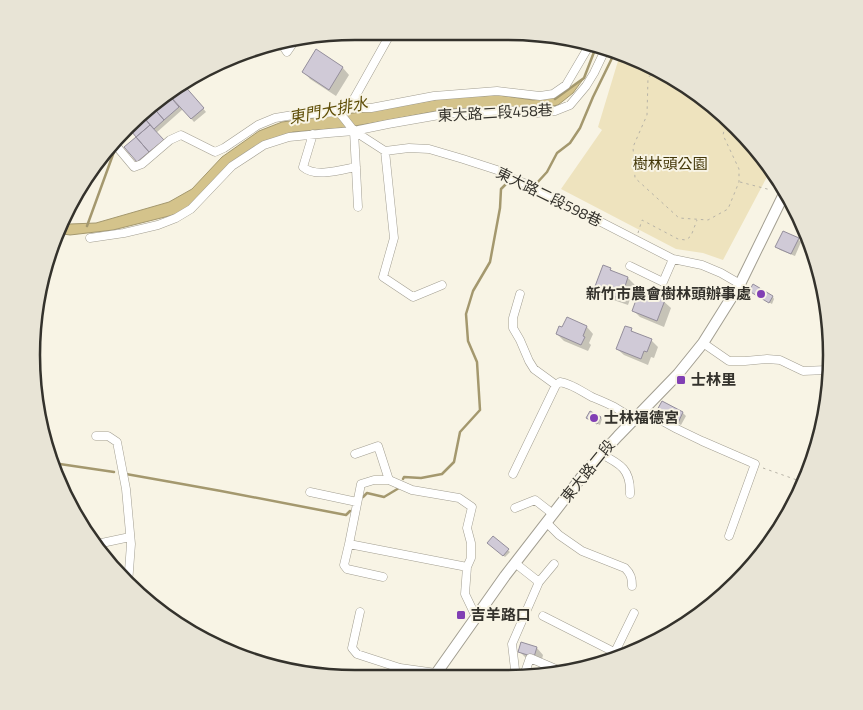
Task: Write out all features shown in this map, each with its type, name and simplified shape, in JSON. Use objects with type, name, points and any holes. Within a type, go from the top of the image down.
[{"type":"main road","name":"東大路二段","points":[[438,670],[515,563],[601,454],[678,374],[703,343],[740,284],[782,199]]},
{"type":"street","points":[[118,147],[134,166],[139,166],[170,140],[181,135],[215,152],[258,125],[274,118],[339,112],[351,104],[384,40]]},
{"type":"street","points":[[351,104],[360,108],[371,108],[434,96],[497,91],[540,96],[552,94],[566,84],[586,50]]},
{"type":"street","name":"東大路二段458巷","points":[[90,238],[124,233],[158,225],[176,218],[191,209],[232,166],[264,145],[289,137],[354,131],[445,114],[506,110],[537,113],[555,111],[570,104],[586,86],[603,55]]},
{"type":"street","points":[[339,112],[354,131],[385,151],[394,238],[383,277],[413,297],[442,285]]},
{"type":"street","points":[[354,131],[358,207]]},
{"type":"street","points":[[313,134],[303,166],[308,171],[317,173],[338,171],[356,166]]},
{"type":"street","name":"東大路二段598巷","points":[[385,151],[409,148],[429,149],[497,170],[673,259],[702,265],[740,284]]},
{"type":"street","points":[[630,266],[663,282],[673,259]]},
{"type":"street","points":[[520,294],[513,328],[534,369],[556,385]]},
{"type":"street","points":[[703,343],[729,361],[780,360],[803,371],[822,370]]},
{"type":"street","points":[[513,474],[556,385],[560,382],[569,384],[637,416],[657,418],[676,429],[755,464],[729,536]]},
{"type":"street","points":[[96,436],[108,436],[117,442],[126,488],[131,544],[129,574]]},
{"type":"street","points":[[355,454],[378,446],[389,480]]},
{"type":"street","points":[[601,454],[622,465],[630,488],[630,494]]},
{"type":"street","points":[[383,577],[347,569],[344,565],[361,484],[374,480],[389,480],[412,490],[459,498],[472,507],[467,528],[471,543],[471,558],[467,567],[465,594],[476,617]]},
{"type":"street","points":[[310,492],[357,502]]},
{"type":"street","points":[[515,508],[535,500],[550,518],[559,535],[582,550],[625,568],[632,578],[632,586]]},
{"type":"street","points":[[102,543],[130,537]]},
{"type":"street","points":[[349,544],[467,567]]},
{"type":"street","points":[[515,563],[539,582]]},
{"type":"street","points":[[515,670],[512,644],[539,582],[554,564]]},
{"type":"street","points":[[360,612],[352,648],[357,654],[408,670]]},
{"type":"street","points":[[617,650],[634,613]]},
{"type":"street","points":[[543,616],[611,652]]},
{"type":"street","points":[[526,669],[530,658],[550,667]]},
{"type":"path","points":[[651,74],[648,78],[648,116],[633,147],[635,178],[679,218],[708,220],[728,209],[739,182],[739,168],[723,135],[725,126]]},
{"type":"path","points":[[739,182],[771,190]]},
{"type":"path","points":[[635,240],[642,220],[686,240],[695,229],[698,219]]},
{"type":"path","points":[[758,466],[797,480]]},
{"type":"green space","name":"樹林頭公園","points":[[618,61],[629,64],[666,82],[700,105],[731,132],[767,176],[723,260],[703,253],[676,249],[561,189],[602,130],[598,127]]},
{"type":"shaded area","points":[[584,78],[573,93],[558,105],[542,108],[447,109],[342,128],[293,132],[262,142],[192,205],[177,214],[113,230],[64,234],[69,224],[96,223],[169,202],[192,189],[222,157],[259,131],[282,122],[377,110],[445,98],[498,95],[533,100],[558,97]]},
{"type":"building","points":[[316,49],[343,67],[329,90],[302,72]]},
{"type":"building","points":[[187,89],[204,108],[191,119],[172,98]]},
{"type":"building","points":[[172,99],[179,107],[164,120],[156,111]]},
{"type":"building","points":[[156,111],[164,120],[154,129],[146,119]]},
{"type":"building","points":[[145,119],[150,125],[136,137],[132,132]]},
{"type":"building","points":[[150,125],[164,140],[149,152],[136,137]]},
{"type":"building","points":[[136,137],[149,152],[137,162],[124,147]]},
{"type":"building","points":[[783,231],[799,238],[791,254],[775,247]]},
{"type":"building","points":[[603,265],[628,277],[621,299],[594,289]]},
{"type":"building","name":"新竹市農會樹林頭辦事處","points":[[753,284],[773,296],[769,303],[749,291]]},
{"type":"building","points":[[640,289],[665,300],[657,321],[632,311]]},
{"type":"building","points":[[567,317],[587,326],[581,345],[556,334],[559,326],[562,327]]},
{"type":"building","points":[[625,326],[632,328],[631,331],[652,339],[647,352],[644,351],[641,359],[616,349]]},
{"type":"building","points":[[662,401],[683,412],[678,423],[656,412]]},
{"type":"building","name":"士林福德宮","points":[[590,411],[601,417],[597,424],[586,418]]},
{"type":"building","points":[[493,536],[509,549],[503,556],[487,543]]},
{"type":"building","points":[[521,642],[537,647],[534,657],[518,652]]},
{"type":"waterway","name":"東門大排水","points":[[555,99],[584,78],[594,52]]},
{"type":"waterway","points":[[536,184],[547,172],[557,153],[570,143],[580,128],[612,58]]},
{"type":"waterway","points":[[87,226],[114,152]]},
{"type":"waterway","points":[[403,479],[404,477],[421,478],[442,474],[454,462],[460,432],[480,410],[477,362],[468,341],[466,314],[473,291],[490,262],[500,208],[501,189],[508,182]]},
{"type":"waterway","points":[[60,464],[114,472]]},
{"type":"waterway","points":[[126,474],[346,515],[350,511]]},
{"type":"waterway","points":[[363,497],[367,493],[384,497],[399,488]]},
{"type":"place","name":"新竹市農會樹林頭辦事處","points":[[761,294]]},
{"type":"place","name":"士林里","points":[[681,380]]},
{"type":"place","name":"士林福德宮","points":[[594,418]]},
{"type":"place","name":"吉羊路口","points":[[461,615]]}]
